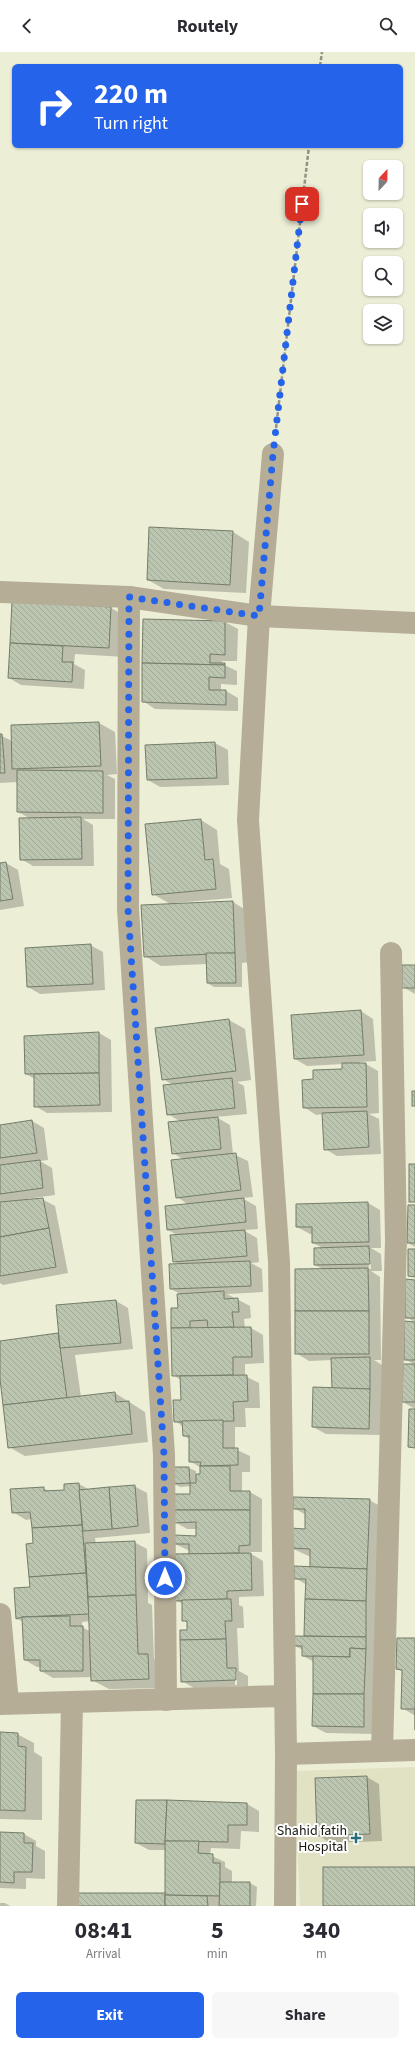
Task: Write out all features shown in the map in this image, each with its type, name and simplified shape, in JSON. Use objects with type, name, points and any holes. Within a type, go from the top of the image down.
[{"type":"street","points":[[273,454],[259,616],[248,820],[279,1262],[286,1754],[285,1906]]},
{"type":"street","points":[[0,592],[129,597],[259,616],[415,622]]},
{"type":"street","points":[[129,597],[128,909],[164,1455],[166,1700]]},
{"type":"street","points":[[382,1751],[396,1240],[391,953]]},
{"type":"street","points":[[0,1614],[4,1704],[284,1696]]},
{"type":"street","points":[[68,1906],[72,1702]]},
{"type":"street","points":[[286,1754],[415,1750]]},
{"type":"path","points":[[320,64],[322,52]]},
{"type":"path","points":[[273,454],[309,148]]},
{"type":"shaded area","name":"Shahid fatih Hospital","points":[[415,1767],[415,1906],[300,1906],[294,1771]]},
{"type":"building","points":[[149,527],[233,531],[230,585],[147,580]]},
{"type":"building","points":[[12,601],[111,607],[109,648],[10,643]]},
{"type":"building","points":[[143,619],[225,621],[225,655],[210,654],[210,663],[225,663],[225,665],[142,663]]},
{"type":"building","points":[[10,643],[63,646],[62,662],[73,662],[72,682],[8,678]]},
{"type":"building","points":[[142,663],[225,665],[225,678],[209,677],[209,690],[226,690],[226,705],[142,702]]},
{"type":"building","points":[[99,722],[101,766],[12,769],[11,725]]},
{"type":"building","points":[[0,734],[2,734],[5,773],[0,773]]},
{"type":"building","points":[[215,742],[217,778],[147,780],[145,745]]},
{"type":"building","points":[[17,770],[103,771],[103,813],[17,812]]},
{"type":"building","points":[[81,817],[82,859],[20,860],[19,818]]},
{"type":"building","points":[[201,819],[205,860],[213,859],[216,889],[152,895],[145,824]]},
{"type":"building","points":[[6,862],[13,899],[0,901],[0,863]]},
{"type":"building","points":[[233,901],[235,953],[144,957],[141,905]]},
{"type":"building","points":[[91,944],[93,984],[27,987],[25,948]]},
{"type":"building","points":[[206,953],[235,953],[236,983],[207,983]]},
{"type":"building","points":[[402,965],[415,965],[415,988],[402,988]]},
{"type":"building","points":[[361,1010],[364,1055],[294,1059],[291,1015]]},
{"type":"building","points":[[229,1019],[236,1071],[162,1080],[155,1028]]},
{"type":"building","points":[[99,1032],[99,1073],[25,1074],[24,1036]]},
{"type":"building","points":[[342,1063],[366,1063],[367,1107],[303,1108],[302,1080],[313,1079],[313,1070],[342,1069]]},
{"type":"building","points":[[99,1073],[100,1105],[34,1107],[34,1074]]},
{"type":"building","points":[[232,1078],[235,1108],[167,1115],[163,1085]]},
{"type":"building","points":[[412,1091],[415,1091],[415,1106],[412,1106]]},
{"type":"building","points":[[367,1111],[369,1147],[324,1150],[322,1113]]},
{"type":"building","points":[[218,1117],[221,1149],[172,1154],[168,1122]]},
{"type":"building","points":[[32,1120],[37,1153],[0,1158],[0,1125]]},
{"type":"building","points":[[236,1153],[241,1190],[176,1198],[171,1160]]},
{"type":"building","points":[[40,1160],[43,1188],[0,1194],[0,1165]]},
{"type":"building","points":[[409,1164],[415,1164],[415,1202],[409,1202]]},
{"type":"building","points":[[43,1198],[49,1228],[0,1237],[0,1202]]},
{"type":"building","points":[[244,1198],[246,1222],[167,1230],[165,1206]]},
{"type":"building","points":[[368,1202],[369,1242],[312,1243],[312,1227],[296,1227],[296,1204]]},
{"type":"building","points":[[408,1205],[415,1205],[415,1243],[407,1243]]},
{"type":"building","points":[[49,1228],[56,1267],[0,1276],[0,1237]]},
{"type":"building","points":[[245,1230],[247,1256],[173,1262],[170,1235]]},
{"type":"building","points":[[369,1246],[370,1264],[314,1265],[314,1248]]},
{"type":"building","points":[[408,1249],[415,1249],[415,1277],[408,1276]]},
{"type":"building","points":[[250,1261],[251,1286],[170,1289],[169,1264]]},
{"type":"building","points":[[368,1268],[369,1311],[295,1311],[295,1269]]},
{"type":"building","points":[[405,1279],[415,1280],[415,1318],[405,1318]]},
{"type":"building","points":[[224,1291],[224,1299],[238,1298],[239,1312],[232,1312],[234,1327],[208,1328],[207,1320],[190,1321],[190,1328],[171,1328],[171,1308],[178,1308],[177,1294]]},
{"type":"building","points":[[116,1300],[121,1343],[60,1348],[56,1305]]},
{"type":"building","points":[[295,1311],[369,1311],[369,1354],[295,1354]]},
{"type":"building","points":[[404,1321],[415,1322],[415,1360],[404,1360]]},
{"type":"building","points":[[251,1327],[252,1357],[233,1357],[233,1375],[172,1376],[171,1328]]},
{"type":"building","points":[[58,1333],[67,1398],[3,1405],[0,1379],[0,1341]]},
{"type":"building","points":[[370,1357],[370,1389],[332,1389],[331,1358]]},
{"type":"building","points":[[403,1364],[415,1364],[415,1402],[402,1402]]},
{"type":"building","points":[[247,1375],[248,1401],[233,1402],[234,1421],[174,1422],[173,1400],[181,1400],[180,1376]]},
{"type":"building","points":[[313,1387],[370,1389],[369,1429],[312,1427]]},
{"type":"building","points":[[115,1392],[116,1402],[129,1401],[132,1434],[8,1448],[3,1405]]},
{"type":"building","points":[[409,1409],[415,1409],[415,1448],[408,1447]]},
{"type":"building","points":[[223,1420],[223,1448],[238,1448],[238,1465],[200,1466],[201,1462],[189,1462],[189,1436],[183,1436],[182,1421]]},
{"type":"building","points":[[200,1466],[230,1466],[230,1491],[250,1491],[250,1510],[174,1510],[174,1494],[190,1494],[190,1483],[196,1483],[196,1474],[200,1474]]},
{"type":"building","points":[[172,1467],[189,1467],[190,1483],[172,1484]]},
{"type":"building","points":[[79,1483],[82,1525],[32,1528],[30,1512],[12,1513],[10,1489],[44,1487],[44,1491],[64,1490],[64,1484]]},
{"type":"building","points":[[135,1485],[138,1526],[112,1529],[109,1487]]},
{"type":"building","points":[[109,1487],[112,1529],[83,1531],[79,1490]]},
{"type":"building","points":[[293,1497],[370,1499],[367,1569],[310,1567],[310,1549],[290,1548],[291,1528],[305,1529],[305,1509],[293,1509]]},
{"type":"building","points":[[174,1510],[250,1510],[250,1545],[239,1546],[239,1553],[189,1554],[189,1544],[174,1544],[174,1535],[196,1536],[196,1522],[174,1523]]},
{"type":"building","points":[[82,1525],[86,1573],[29,1577],[26,1544],[33,1543],[32,1528]]},
{"type":"building","points":[[135,1541],[136,1595],[88,1597],[85,1543]]},
{"type":"building","points":[[251,1553],[252,1590],[227,1591],[227,1599],[174,1601],[173,1554]]},
{"type":"building","points":[[294,1566],[367,1569],[366,1601],[305,1599],[306,1579],[294,1579]]},
{"type":"building","points":[[86,1573],[89,1614],[22,1617],[16,1619],[14,1588],[30,1587],[29,1577]]},
{"type":"building","points":[[136,1595],[138,1654],[148,1654],[149,1679],[91,1681],[88,1597]]},
{"type":"building","points":[[231,1599],[232,1621],[225,1621],[226,1639],[180,1640],[180,1630],[187,1630],[187,1621],[182,1621],[182,1600]]},
{"type":"building","points":[[305,1599],[366,1601],[366,1637],[304,1636]]},
{"type":"building","points":[[70,1616],[70,1626],[83,1626],[83,1671],[40,1671],[40,1660],[24,1660],[22,1617]]},
{"type":"building","points":[[294,1636],[366,1637],[366,1649],[350,1648],[350,1657],[302,1656],[302,1646],[294,1646]]},
{"type":"building","points":[[397,1638],[415,1638],[415,1709],[401,1709],[402,1670],[396,1669]]},
{"type":"building","points":[[226,1639],[227,1668],[236,1668],[236,1680],[181,1682],[180,1640]]},
{"type":"building","points":[[350,1648],[366,1649],[364,1694],[313,1694],[313,1656],[350,1657]]},
{"type":"building","points":[[313,1694],[364,1694],[364,1727],[312,1726]]},
{"type":"building","points":[[0,1732],[18,1733],[18,1746],[26,1747],[25,1811],[0,1810]]},
{"type":"building","points":[[367,1776],[370,1834],[317,1836],[315,1778]]},
{"type":"building","points":[[136,1800],[167,1800],[165,1844],[135,1843]]},
{"type":"building","points":[[167,1800],[247,1803],[247,1825],[228,1825],[228,1842],[165,1841]]},
{"type":"building","points":[[0,1832],[24,1833],[24,1843],[33,1843],[32,1872],[14,1872],[14,1883],[0,1882]]},
{"type":"building","points":[[165,1841],[199,1841],[198,1853],[213,1854],[213,1863],[220,1863],[220,1896],[165,1895]]},
{"type":"building","points":[[323,1867],[415,1867],[415,1906],[323,1906]]},
{"type":"building","points":[[220,1882],[250,1882],[250,1906],[219,1906]]},
{"type":"building","points":[[75,1893],[165,1893],[165,1906],[75,1906]]},
{"type":"building","points":[[165,1895],[207,1896],[208,1906],[165,1906]]},
{"type":"place","name":"Shahid fatih Hospital","points":[[356,1838]]},
{"type":"route","points":[[165,1578],[164,1455],[128,909],[129,597],[259,616],[273,454],[302,204]]}]
